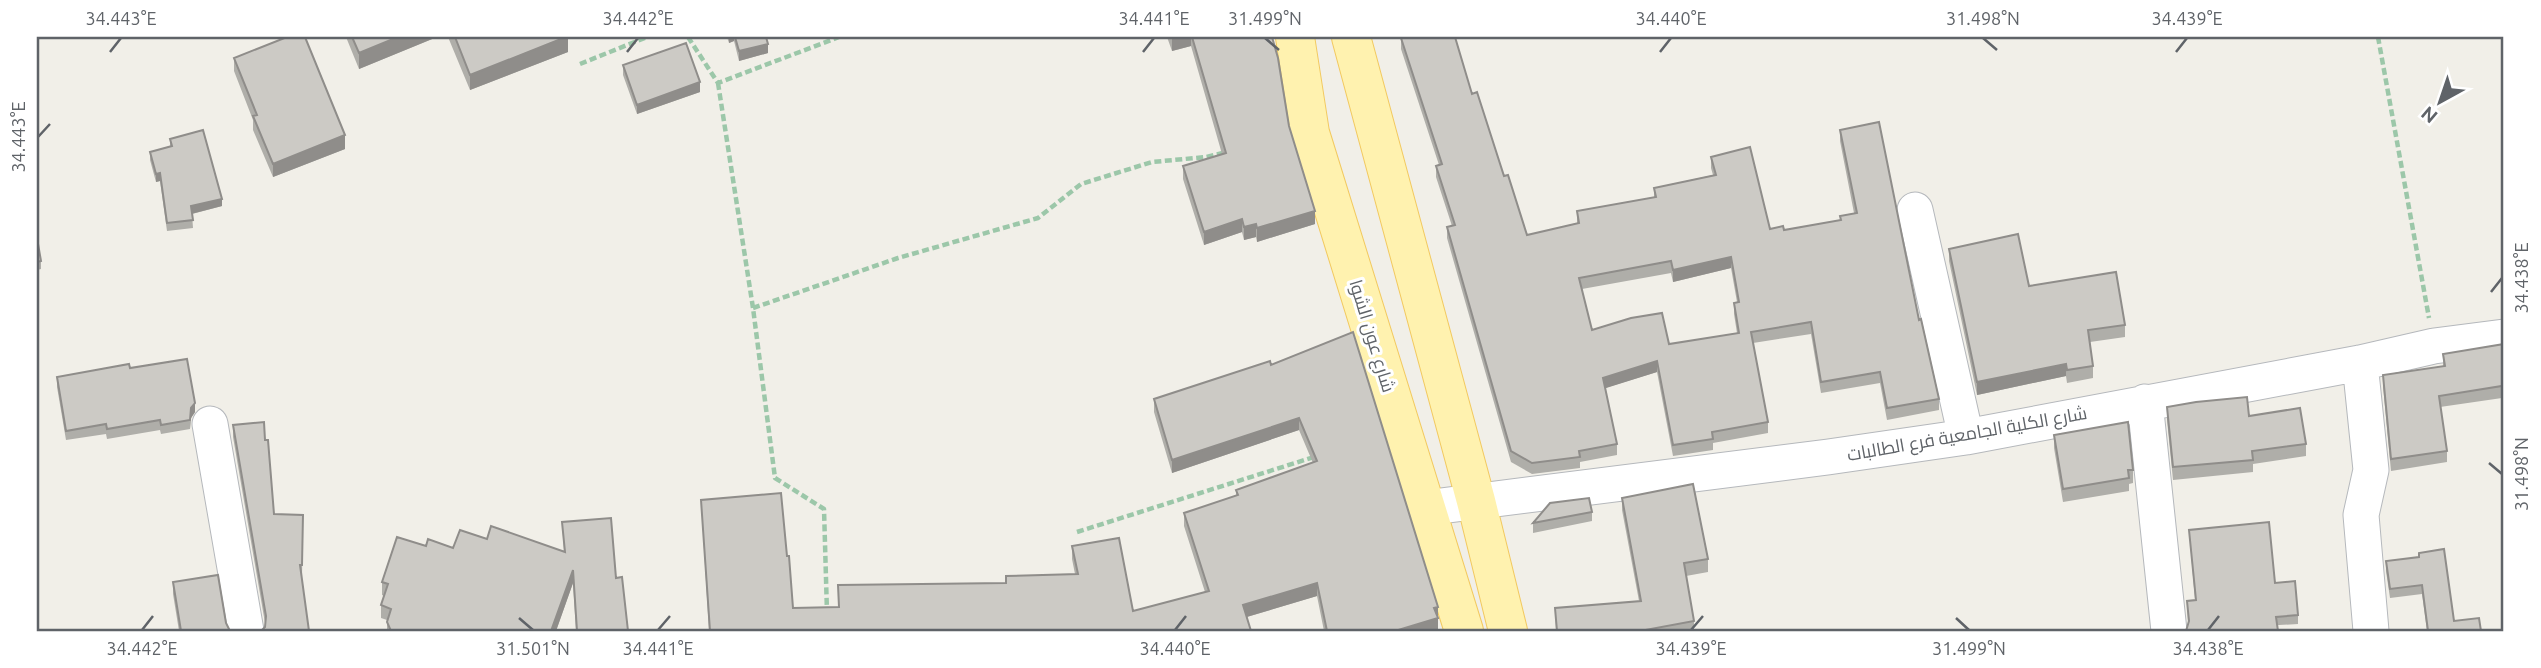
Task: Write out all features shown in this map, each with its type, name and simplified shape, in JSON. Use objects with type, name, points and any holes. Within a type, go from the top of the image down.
[{"type":"main road","name":"شارع عون الشوا","points":[[1295,37],[1310,133],[1464,631]]},
{"type":"main road","points":[[1351,37],[1476,502],[1507,631]]},
{"type":"street","points":[[1915,210],[1966,437]]},
{"type":"street","name":"شارع الكلية الجامعية فرع الطالبات","points":[[1425,508],[1966,437],[2360,363],[2434,346],[2504,337]]},
{"type":"street","points":[[2360,363],[2371,470],[2361,515],[2371,631]]},
{"type":"street","points":[[2145,402],[2169,631]]},
{"type":"street","points":[[210,424],[246,631]]},
{"type":"path","points":[[580,64],[647,37]]},
{"type":"path","points":[[688,37],[718,83],[753,308],[775,478],[824,509],[827,617]]},
{"type":"path","points":[[718,83],[839,37]]},
{"type":"path","points":[[2378,37],[2434,346]]},
{"type":"path","points":[[753,308],[898,258],[1038,218],[1081,184],[1152,162],[1206,157],[1232,151]]},
{"type":"path","points":[[1077,532],[1324,454]]},
{"type":"building","points":[[287,37],[305,37],[345,135],[273,164],[253,116],[257,115],[234,58]]},
{"type":"building","points":[[352,37],[398,37],[359,53]]},
{"type":"building","points":[[455,37],[566,37],[470,75]]},
{"type":"building","points":[[735,37],[766,37],[768,44],[739,51]]},
{"type":"building","points":[[1192,37],[1272,37],[1289,126],[1315,211],[1257,228],[1256,224],[1244,227],[1242,219],[1204,232],[1183,166],[1226,153]]},
{"type":"building","points":[[1455,37],[1472,94],[1477,92],[1504,176],[1508,175],[1527,235],[1579,223],[1577,211],[1656,197],[1654,188],[1716,175],[1711,157],[1750,147],[1770,229],[1783,226],[1784,230],[1841,220],[1840,216],[1857,213],[1840,130],[1879,122],[1919,320],[1921,319],[1939,399],[1887,408],[1880,372],[1821,382],[1811,322],[1751,332],[1768,422],[1712,432],[1713,439],[1673,445],[1657,361],[1603,378],[1617,444],[1579,451],[1580,457],[1532,463],[1511,451],[1447,227],[1455,225],[1436,166],[1442,164],[1401,38]],"holes":[[[1731,257],[1739,302],[1734,303],[1739,333],[1669,344],[1662,313],[1631,318],[1592,330],[1579,278],[1671,261],[1673,270]]]},
{"type":"building","points":[[686,43],[700,82],[637,105],[623,65]]},
{"type":"building","points":[[203,130],[222,199],[191,206],[193,220],[167,223],[160,173],[156,174],[150,152],[172,146],[170,139]]},
{"type":"building","points":[[2018,234],[2029,286],[2116,272],[2125,325],[2088,330],[2093,366],[2067,370],[2066,364],[1977,382],[1949,249]]},
{"type":"building","points":[[37,238],[41,261],[37,262]]},
{"type":"building","points":[[1353,332],[1438,607],[1434,608],[1438,618],[1395,631],[1327,631],[1317,583],[1243,605],[1251,631],[710,631],[701,500],[781,493],[793,608],[839,607],[838,585],[1006,583],[1006,576],[1078,574],[1072,546],[1119,538],[1133,611],[1209,591],[1184,513],[1238,495],[1236,490],[1317,461],[1299,418],[1172,460],[1154,399],[1270,361],[1271,365]]},
{"type":"building","points":[[2504,344],[2504,398],[2502,386],[2439,396],[2447,451],[2391,459],[2383,375],[2445,366],[2443,354]]},
{"type":"building","points":[[187,359],[195,403],[191,408],[190,420],[161,425],[160,420],[107,429],[106,424],[66,431],[57,377],[129,364],[130,368]]},
{"type":"building","points":[[2247,397],[2249,416],[2300,408],[2306,444],[2252,451],[2253,460],[2173,467],[2167,407]]},
{"type":"building","points":[[264,422],[274,514],[303,515],[300,565],[309,631],[261,631],[265,627],[266,616],[233,425]]},
{"type":"building","points":[[2128,422],[2133,470],[2128,470],[2129,478],[2063,489],[2054,435]]},
{"type":"building","points":[[1693,484],[1708,559],[1684,563],[1694,621],[1645,631],[1557,631],[1555,608],[1641,601],[1622,498]]},
{"type":"building","points":[[1589,498],[1592,512],[1533,523],[1550,503]]},
{"type":"building","points":[[611,518],[616,578],[622,577],[628,631],[577,631],[573,570],[551,631],[391,631],[387,622],[391,609],[381,605],[388,584],[382,582],[397,537],[426,546],[428,539],[453,548],[460,530],[487,539],[491,526],[565,552],[562,522]]},
{"type":"building","points":[[2269,522],[2275,583],[2295,581],[2298,615],[2276,617],[2278,631],[2186,631],[2189,621],[2187,601],[2196,600],[2189,530]]},
{"type":"building","points":[[2444,549],[2454,621],[2479,618],[2481,631],[2428,631],[2422,585],[2390,589],[2386,561],[2419,557],[2419,553]]},
{"type":"building","points":[[218,575],[226,623],[230,631],[181,631],[173,582]]}]
